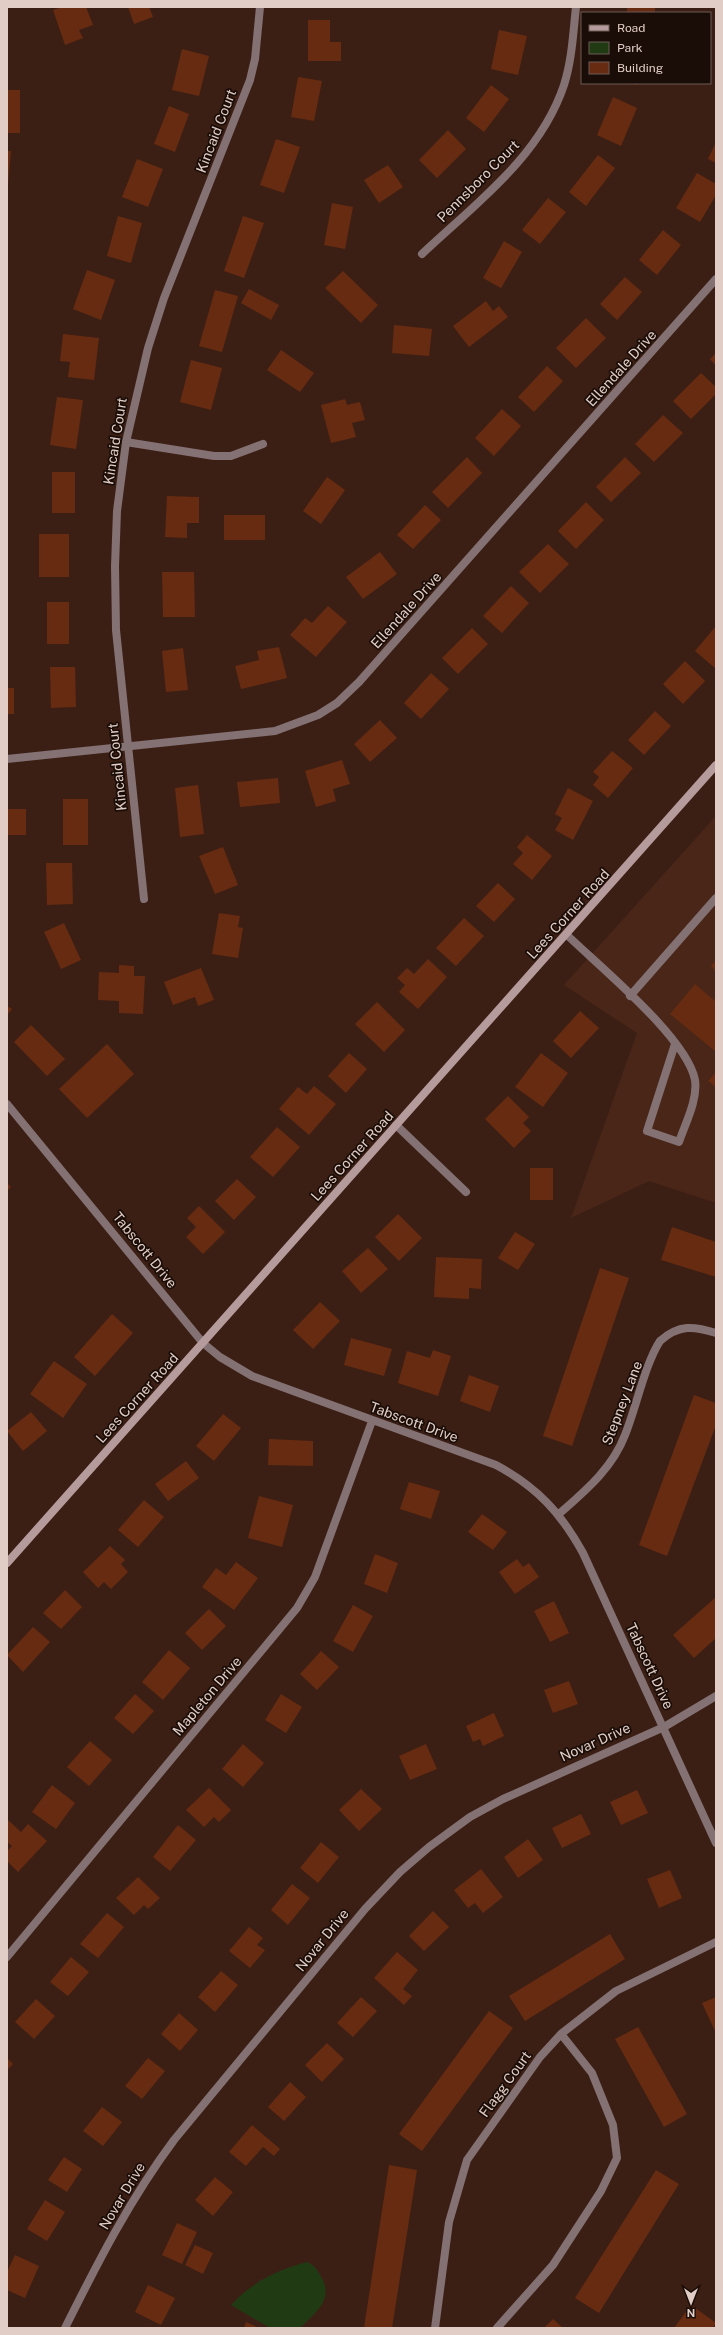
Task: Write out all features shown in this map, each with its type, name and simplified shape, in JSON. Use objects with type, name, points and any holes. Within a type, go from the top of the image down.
[{"type":"street","name":"Kincaid Court","points":[[144,899],[116,630],[115,566],[117,511],[126,442],[146,356],[164,298],[250,80],[256,52],[260,7]]},
{"type":"street","name":"Pennsboro Court","points":[[422,254],[508,173],[528,152],[545,127],[564,85],[572,56],[576,7]]},
{"type":"street","name":"Ellendale Drive","points":[[7,759],[275,731],[311,718],[337,703],[359,682],[716,279]]},
{"type":"street","points":[[126,442],[214,456],[231,456],[263,444]]},
{"type":"street","name":"Lees Corner Road","points":[[7,1563],[567,935],[716,765]]},
{"type":"street","points":[[630,996],[716,898]]},
{"type":"street","points":[[567,935],[669,1033],[686,1058],[695,1081],[695,1094],[679,1142],[647,1131],[676,1044]]},
{"type":"street","name":"Tabscott Drive","points":[[7,1104],[203,1343],[220,1357],[252,1376],[496,1465],[524,1482],[559,1514],[583,1553],[716,1843]]},
{"type":"street","points":[[396,1125],[466,1192]]},
{"type":"street","name":"Stepney Lane","points":[[559,1514],[596,1480],[613,1460],[625,1436],[660,1341],[669,1333],[688,1326],[716,1333]]},
{"type":"street","name":"Mapleton Drive","points":[[7,1957],[297,1608],[315,1578],[372,1421]]},
{"type":"street","name":"Novar Drive","points":[[65,2328],[126,2210],[147,2176],[174,2140],[365,1909],[400,1872],[429,1847],[470,1817],[503,1799],[664,1727],[716,1696]]},
{"type":"street","name":"Flagg Court","points":[[435,2328],[449,2222],[467,2160],[540,2057],[561,2034],[616,1992],[716,1942]]},
{"type":"street","points":[[497,2328],[553,2265],[601,2191],[617,2158],[613,2125],[592,2073],[561,2034]]},
{"type":"shaded area","points":[[716,816],[716,1203],[649,1181],[571,1218],[637,1033],[564,985]]},
{"type":"green space","points":[[307,2262],[317,2270],[322,2278],[326,2293],[321,2306],[300,2328],[270,2328],[231,2305],[256,2283],[275,2273]]},
{"type":"building","points":[[62,7],[86,7],[93,25],[79,30],[83,38],[65,45],[53,10]]},
{"type":"building","points":[[128,7],[149,7],[153,17],[134,24]]},
{"type":"building","points":[[627,7],[655,7],[655,12],[627,12]]},
{"type":"building","points":[[308,20],[330,20],[330,42],[341,42],[341,61],[308,61]]},
{"type":"building","points":[[499,30],[527,36],[518,75],[491,69]]},
{"type":"building","points":[[182,49],[209,56],[199,96],[172,90]]},
{"type":"building","points":[[298,77],[322,81],[314,121],[291,117]]},
{"type":"building","points":[[491,85],[509,99],[484,132],[466,118]]},
{"type":"building","points":[[7,90],[20,90],[20,133],[7,133]]},
{"type":"building","points":[[613,97],[637,108],[621,146],[597,135]]},
{"type":"building","points":[[169,106],[189,114],[175,152],[154,144]]},
{"type":"building","points":[[448,130],[466,149],[437,178],[419,160]]},
{"type":"building","points":[[276,139],[300,147],[284,193],[260,185]]},
{"type":"building","points":[[716,142],[716,163],[708,159]]},
{"type":"building","points":[[7,151],[11,151],[8,185],[7,185]]},
{"type":"building","points":[[598,155],[615,168],[586,206],[569,192]]},
{"type":"building","points":[[137,159],[163,169],[148,207],[122,197]]},
{"type":"building","points":[[388,165],[403,187],[379,203],[364,180]]},
{"type":"building","points":[[697,173],[716,184],[716,195],[700,222],[676,208]]},
{"type":"building","points":[[548,198],[566,212],[540,244],[522,230]]},
{"type":"building","points":[[332,203],[353,207],[345,249],[324,245]]},
{"type":"building","points":[[118,216],[142,223],[131,263],[107,256]]},
{"type":"building","points":[[243,216],[264,223],[244,278],[224,271]]},
{"type":"building","points":[[663,230],[681,245],[657,275],[639,260]]},
{"type":"building","points":[[504,241],[522,252],[501,288],[483,278]]},
{"type":"building","points":[[87,270],[115,280],[101,320],[73,309]]},
{"type":"building","points":[[343,271],[378,305],[361,323],[325,288]]},
{"type":"building","points":[[625,277],[642,292],[617,320],[600,304]]},
{"type":"building","points":[[249,289],[279,305],[271,320],[241,303]]},
{"type":"building","points":[[215,290],[238,296],[222,352],[199,346]]},
{"type":"building","points":[[486,301],[493,311],[499,306],[508,317],[469,347],[453,326]]},
{"type":"building","points":[[586,318],[606,338],[576,368],[556,348]]},
{"type":"building","points":[[394,325],[432,329],[429,356],[392,353]]},
{"type":"building","points":[[63,334],[99,338],[94,380],[68,377],[70,362],[60,361]]},
{"type":"building","points":[[281,350],[314,373],[300,392],[267,370]]},
{"type":"building","points":[[716,353],[716,366],[710,359]]},
{"type":"building","points":[[191,360],[222,368],[211,410],[180,402]]},
{"type":"building","points":[[547,366],[563,381],[534,412],[518,397]]},
{"type":"building","points":[[701,373],[716,387],[716,394],[691,419],[673,401]]},
{"type":"building","points":[[57,397],[83,400],[76,449],[50,445]]},
{"type":"building","points":[[345,399],[347,405],[360,402],[365,420],[352,423],[356,437],[331,443],[321,405]]},
{"type":"building","points":[[502,409],[521,426],[494,456],[475,438]]},
{"type":"building","points":[[663,415],[683,433],[654,462],[635,444]]},
{"type":"building","points":[[467,457],[482,473],[448,508],[432,492]]},
{"type":"building","points":[[625,457],[641,473],[611,502],[596,487]]},
{"type":"building","points":[[52,472],[75,472],[75,513],[52,513]]},
{"type":"building","points":[[327,477],[345,490],[321,524],[303,511]]},
{"type":"building","points":[[167,496],[199,497],[199,523],[187,523],[187,538],[165,537]]},
{"type":"building","points":[[586,502],[604,520],[576,549],[558,531]]},
{"type":"building","points":[[425,505],[441,520],[413,549],[397,535]]},
{"type":"building","points":[[224,515],[265,515],[265,540],[224,540]]},
{"type":"building","points":[[39,534],[69,534],[69,577],[39,577]]},
{"type":"building","points":[[548,544],[569,564],[540,593],[519,572]]},
{"type":"building","points":[[380,552],[397,574],[363,599],[346,577]]},
{"type":"building","points":[[162,572],[194,572],[195,617],[163,617]]},
{"type":"building","points":[[511,586],[529,603],[502,633],[483,616]]},
{"type":"building","points":[[47,602],[69,602],[69,644],[47,644]]},
{"type":"building","points":[[328,606],[347,622],[316,657],[290,635],[305,618],[312,623]]},
{"type":"building","points":[[716,626],[716,669],[695,651]]},
{"type":"building","points":[[472,628],[488,644],[458,674],[442,658]]},
{"type":"building","points":[[279,647],[287,678],[241,689],[235,666],[259,660],[257,651]]},
{"type":"building","points":[[183,648],[188,690],[166,692],[162,651]]},
{"type":"building","points":[[685,661],[705,681],[683,704],[663,684]]},
{"type":"building","points":[[50,667],[75,667],[76,707],[51,708]]},
{"type":"building","points":[[431,673],[449,689],[421,719],[404,703]]},
{"type":"building","points":[[7,688],[14,688],[14,714],[7,714]]},
{"type":"building","points":[[655,711],[671,726],[644,755],[628,740]]},
{"type":"building","points":[[380,720],[397,738],[370,762],[354,744]]},
{"type":"building","points":[[612,751],[633,768],[608,798],[593,785],[599,777],[593,772]]},
{"type":"building","points":[[342,760],[350,784],[333,789],[336,801],[316,807],[305,771]]},
{"type":"building","points":[[278,778],[280,803],[240,807],[237,782]]},
{"type":"building","points":[[198,785],[204,834],[180,837],[175,788]]},
{"type":"building","points":[[568,788],[593,801],[573,840],[555,830],[562,818],[555,814]]},
{"type":"building","points":[[63,799],[88,799],[88,845],[63,845]]},
{"type":"building","points":[[7,809],[26,809],[26,835],[7,835]]},
{"type":"building","points":[[527,835],[552,856],[532,880],[513,864],[523,853],[517,847]]},
{"type":"building","points":[[223,847],[238,885],[215,894],[199,856]]},
{"type":"building","points":[[46,863],[72,863],[73,904],[47,905]]},
{"type":"building","points":[[498,883],[515,899],[494,922],[476,906]]},
{"type":"building","points":[[219,913],[240,916],[238,927],[243,928],[238,958],[212,954]]},
{"type":"building","points":[[464,918],[484,936],[456,966],[436,948]]},
{"type":"building","points":[[64,923],[81,960],[61,969],[44,932]]},
{"type":"building","points":[[428,959],[447,977],[418,1009],[399,992],[405,985],[397,978],[407,968],[414,974]]},
{"type":"building","points":[[716,960],[716,971],[711,966]]},
{"type":"building","points":[[119,965],[134,966],[134,976],[145,976],[143,1014],[119,1013],[119,1001],[98,1000],[99,972],[119,973]]},
{"type":"building","points":[[201,968],[214,1000],[198,1006],[195,997],[173,1005],[164,982]]},
{"type":"building","points":[[695,984],[716,1002],[716,1052],[670,1014]]},
{"type":"building","points":[[377,1002],[405,1030],[384,1052],[355,1024]]},
{"type":"building","points":[[7,1006],[12,1009],[7,1015]]},
{"type":"building","points":[[580,1011],[599,1028],[571,1058],[553,1041]]},
{"type":"building","points":[[31,1025],[65,1059],[47,1076],[14,1042]]},
{"type":"building","points":[[107,1044],[134,1074],[87,1118],[59,1089]]},
{"type":"building","points":[[349,1053],[367,1069],[346,1093],[328,1076]]},
{"type":"building","points":[[541,1053],[568,1073],[543,1107],[515,1087]]},
{"type":"building","points":[[716,1072],[716,1087],[708,1081]]},
{"type":"building","points":[[314,1086],[336,1104],[309,1135],[279,1109],[298,1087],[307,1094]]},
{"type":"building","points":[[508,1096],[529,1117],[523,1123],[531,1131],[514,1148],[485,1119]]},
{"type":"building","points":[[277,1127],[300,1147],[273,1177],[250,1157]]},
{"type":"building","points":[[530,1168],[553,1168],[553,1200],[530,1200]]},
{"type":"building","points":[[237,1179],[256,1197],[234,1220],[215,1201]]},
{"type":"building","points":[[7,1183],[11,1187],[7,1191]]},
{"type":"building","points":[[199,1206],[225,1232],[203,1254],[186,1237],[196,1227],[187,1218]]},
{"type":"building","points":[[398,1214],[422,1238],[399,1261],[375,1237]]},
{"type":"building","points":[[672,1227],[716,1242],[716,1277],[661,1260]]},
{"type":"building","points":[[515,1232],[535,1244],[518,1270],[498,1258]]},
{"type":"building","points":[[368,1248],[388,1269],[361,1293],[342,1271]]},
{"type":"building","points":[[436,1257],[482,1259],[481,1289],[469,1288],[469,1299],[434,1297]]},
{"type":"building","points":[[600,1268],[629,1278],[572,1446],[543,1436]]},
{"type":"building","points":[[320,1302],[340,1321],[313,1349],[293,1330]]},
{"type":"building","points":[[112,1314],[133,1333],[95,1376],[74,1357]]},
{"type":"building","points":[[351,1338],[392,1349],[384,1376],[344,1365]]},
{"type":"building","points":[[433,1350],[451,1356],[438,1396],[398,1383],[407,1351],[430,1358]]},
{"type":"building","points":[[54,1361],[87,1384],[63,1418],[30,1394]]},
{"type":"building","points":[[469,1375],[499,1386],[490,1412],[460,1401]]},
{"type":"building","points":[[694,1395],[716,1403],[716,1425],[667,1556],[639,1545]]},
{"type":"building","points":[[31,1412],[47,1431],[23,1451],[7,1431]]},
{"type":"building","points":[[223,1414],[241,1428],[214,1461],[196,1446]]},
{"type":"building","points":[[269,1439],[313,1441],[313,1466],[268,1465]]},
{"type":"building","points":[[186,1461],[199,1478],[168,1501],[155,1484]]},
{"type":"building","points":[[409,1482],[440,1491],[431,1519],[400,1509]]},
{"type":"building","points":[[259,1496],[293,1505],[282,1547],[248,1538]]},
{"type":"building","points":[[144,1500],[164,1517],[138,1547],[118,1530]]},
{"type":"building","points":[[482,1514],[507,1532],[493,1550],[468,1532]]},
{"type":"building","points":[[110,1546],[125,1560],[121,1564],[128,1572],[111,1589],[104,1582],[98,1588],[83,1572]]},
{"type":"building","points":[[375,1554],[398,1563],[387,1593],[364,1584]]},
{"type":"building","points":[[517,1559],[523,1567],[529,1563],[539,1577],[515,1594],[499,1572]]},
{"type":"building","points":[[236,1562],[258,1578],[234,1610],[202,1587],[216,1568],[226,1575]]},
{"type":"building","points":[[65,1590],[82,1607],[61,1629],[43,1613]]},
{"type":"building","points":[[716,1597],[716,1638],[694,1658],[673,1635]]},
{"type":"building","points":[[554,1601],[569,1633],[550,1642],[534,1611]]},
{"type":"building","points":[[353,1605],[373,1616],[353,1652],[333,1641]]},
{"type":"building","points":[[209,1609],[226,1626],[202,1650],[185,1633]]},
{"type":"building","points":[[33,1627],[50,1642],[23,1672],[7,1655]]},
{"type":"building","points":[[169,1650],[190,1668],[163,1700],[142,1682]]},
{"type":"building","points":[[321,1651],[339,1667],[317,1690],[300,1674]]},
{"type":"building","points":[[569,1681],[578,1704],[553,1713],[544,1690]]},
{"type":"building","points":[[135,1694],[154,1711],[133,1734],[114,1718]]},
{"type":"building","points":[[281,1694],[302,1707],[286,1733],[265,1720]]},
{"type":"building","points":[[494,1713],[504,1736],[483,1746],[480,1739],[473,1742],[466,1726]]},
{"type":"building","points":[[90,1741],[112,1760],[89,1786],[67,1767]]},
{"type":"building","points":[[243,1744],[264,1763],[243,1787],[222,1769]]},
{"type":"building","points":[[426,1744],[437,1769],[410,1780],[399,1756]]},
{"type":"building","points":[[52,1785],[75,1803],[56,1829],[32,1812]]},
{"type":"building","points":[[209,1788],[231,1810],[219,1822],[214,1817],[204,1827],[186,1810]]},
{"type":"building","points":[[361,1789],[382,1809],[359,1831],[339,1810]]},
{"type":"building","points":[[637,1790],[648,1813],[621,1825],[610,1802]]},
{"type":"building","points":[[581,1814],[591,1834],[562,1848],[552,1828]]},
{"type":"building","points":[[8,1820],[21,1832],[28,1824],[47,1841],[18,1872],[7,1861],[7,1851],[12,1846],[7,1842]]},
{"type":"building","points":[[178,1825],[196,1840],[170,1871],[153,1857]]},
{"type":"building","points":[[528,1839],[543,1860],[518,1878],[504,1857]]},
{"type":"building","points":[[321,1842],[339,1857],[318,1883],[300,1868]]},
{"type":"building","points":[[481,1869],[503,1897],[483,1913],[475,1903],[468,1908],[454,1890]]},
{"type":"building","points":[[670,1870],[682,1898],[659,1908],[647,1879]]},
{"type":"building","points":[[138,1877],[160,1898],[148,1909],[144,1905],[134,1915],[116,1898]]},
{"type":"building","points":[[292,1884],[310,1898],[288,1925],[271,1910]]},
{"type":"building","points":[[433,1911],[449,1927],[424,1951],[409,1936]]},
{"type":"building","points":[[107,1913],[124,1927],[98,1958],[80,1944]]},
{"type":"building","points":[[249,1927],[263,1938],[257,1945],[265,1950],[250,1968],[229,1951]]},
{"type":"building","points":[[610,1934],[625,1959],[525,2021],[509,1996]]},
{"type":"building","points":[[397,1952],[418,1970],[403,1989],[412,1996],[404,2005],[374,1978]]},
{"type":"building","points":[[71,1957],[89,1972],[68,1996],[50,1982]]},
{"type":"building","points":[[221,1971],[238,1985],[215,2012],[198,1997]]},
{"type":"building","points":[[361,1997],[377,2011],[353,2037],[337,2023]]},
{"type":"building","points":[[716,1997],[716,2030],[715,2031],[702,2003]]},
{"type":"building","points":[[36,1999],[55,2016],[34,2039],[15,2022]]},
{"type":"building","points":[[489,2011],[513,2028],[422,2151],[399,2134]]},
{"type":"building","points":[[179,2013],[198,2030],[180,2051],[161,2034]]},
{"type":"building","points":[[638,2027],[687,2114],[664,2127],[615,2039]]},
{"type":"building","points":[[327,2043],[344,2059],[322,2082],[305,2065]]},
{"type":"building","points":[[7,2058],[13,2064],[7,2070]]},
{"type":"building","points":[[148,2058],[165,2071],[142,2099],[125,2086]]},
{"type":"building","points":[[290,2082],[306,2097],[284,2121],[268,2107]]},
{"type":"building","points":[[102,2107],[122,2122],[103,2146],[83,2131]]},
{"type":"building","points":[[252,2125],[280,2149],[274,2156],[263,2147],[246,2166],[229,2152]]},
{"type":"building","points":[[64,2157],[82,2169],[67,2192],[48,2180]]},
{"type":"building","points":[[389,2165],[417,2170],[392,2328],[364,2328]]},
{"type":"building","points":[[656,2170],[679,2184],[599,2313],[575,2298]]},
{"type":"building","points":[[215,2177],[233,2192],[213,2216],[195,2200]]},
{"type":"building","points":[[45,2200],[65,2212],[47,2241],[27,2229]]},
{"type":"building","points":[[177,2223],[197,2232],[182,2264],[162,2255]]},
{"type":"building","points":[[195,2245],[213,2253],[203,2274],[185,2265]]},
{"type":"building","points":[[15,2255],[39,2266],[25,2298],[7,2290],[7,2272]]},
{"type":"building","points":[[148,2285],[175,2298],[161,2325],[135,2312]]},
{"type":"building","points":[[691,2305],[716,2323],[713,2328],[674,2328]]},
{"type":"building","points":[[553,2319],[563,2328],[544,2328]]},
{"type":"building","points":[[246,2322],[259,2328],[244,2328]]}]
